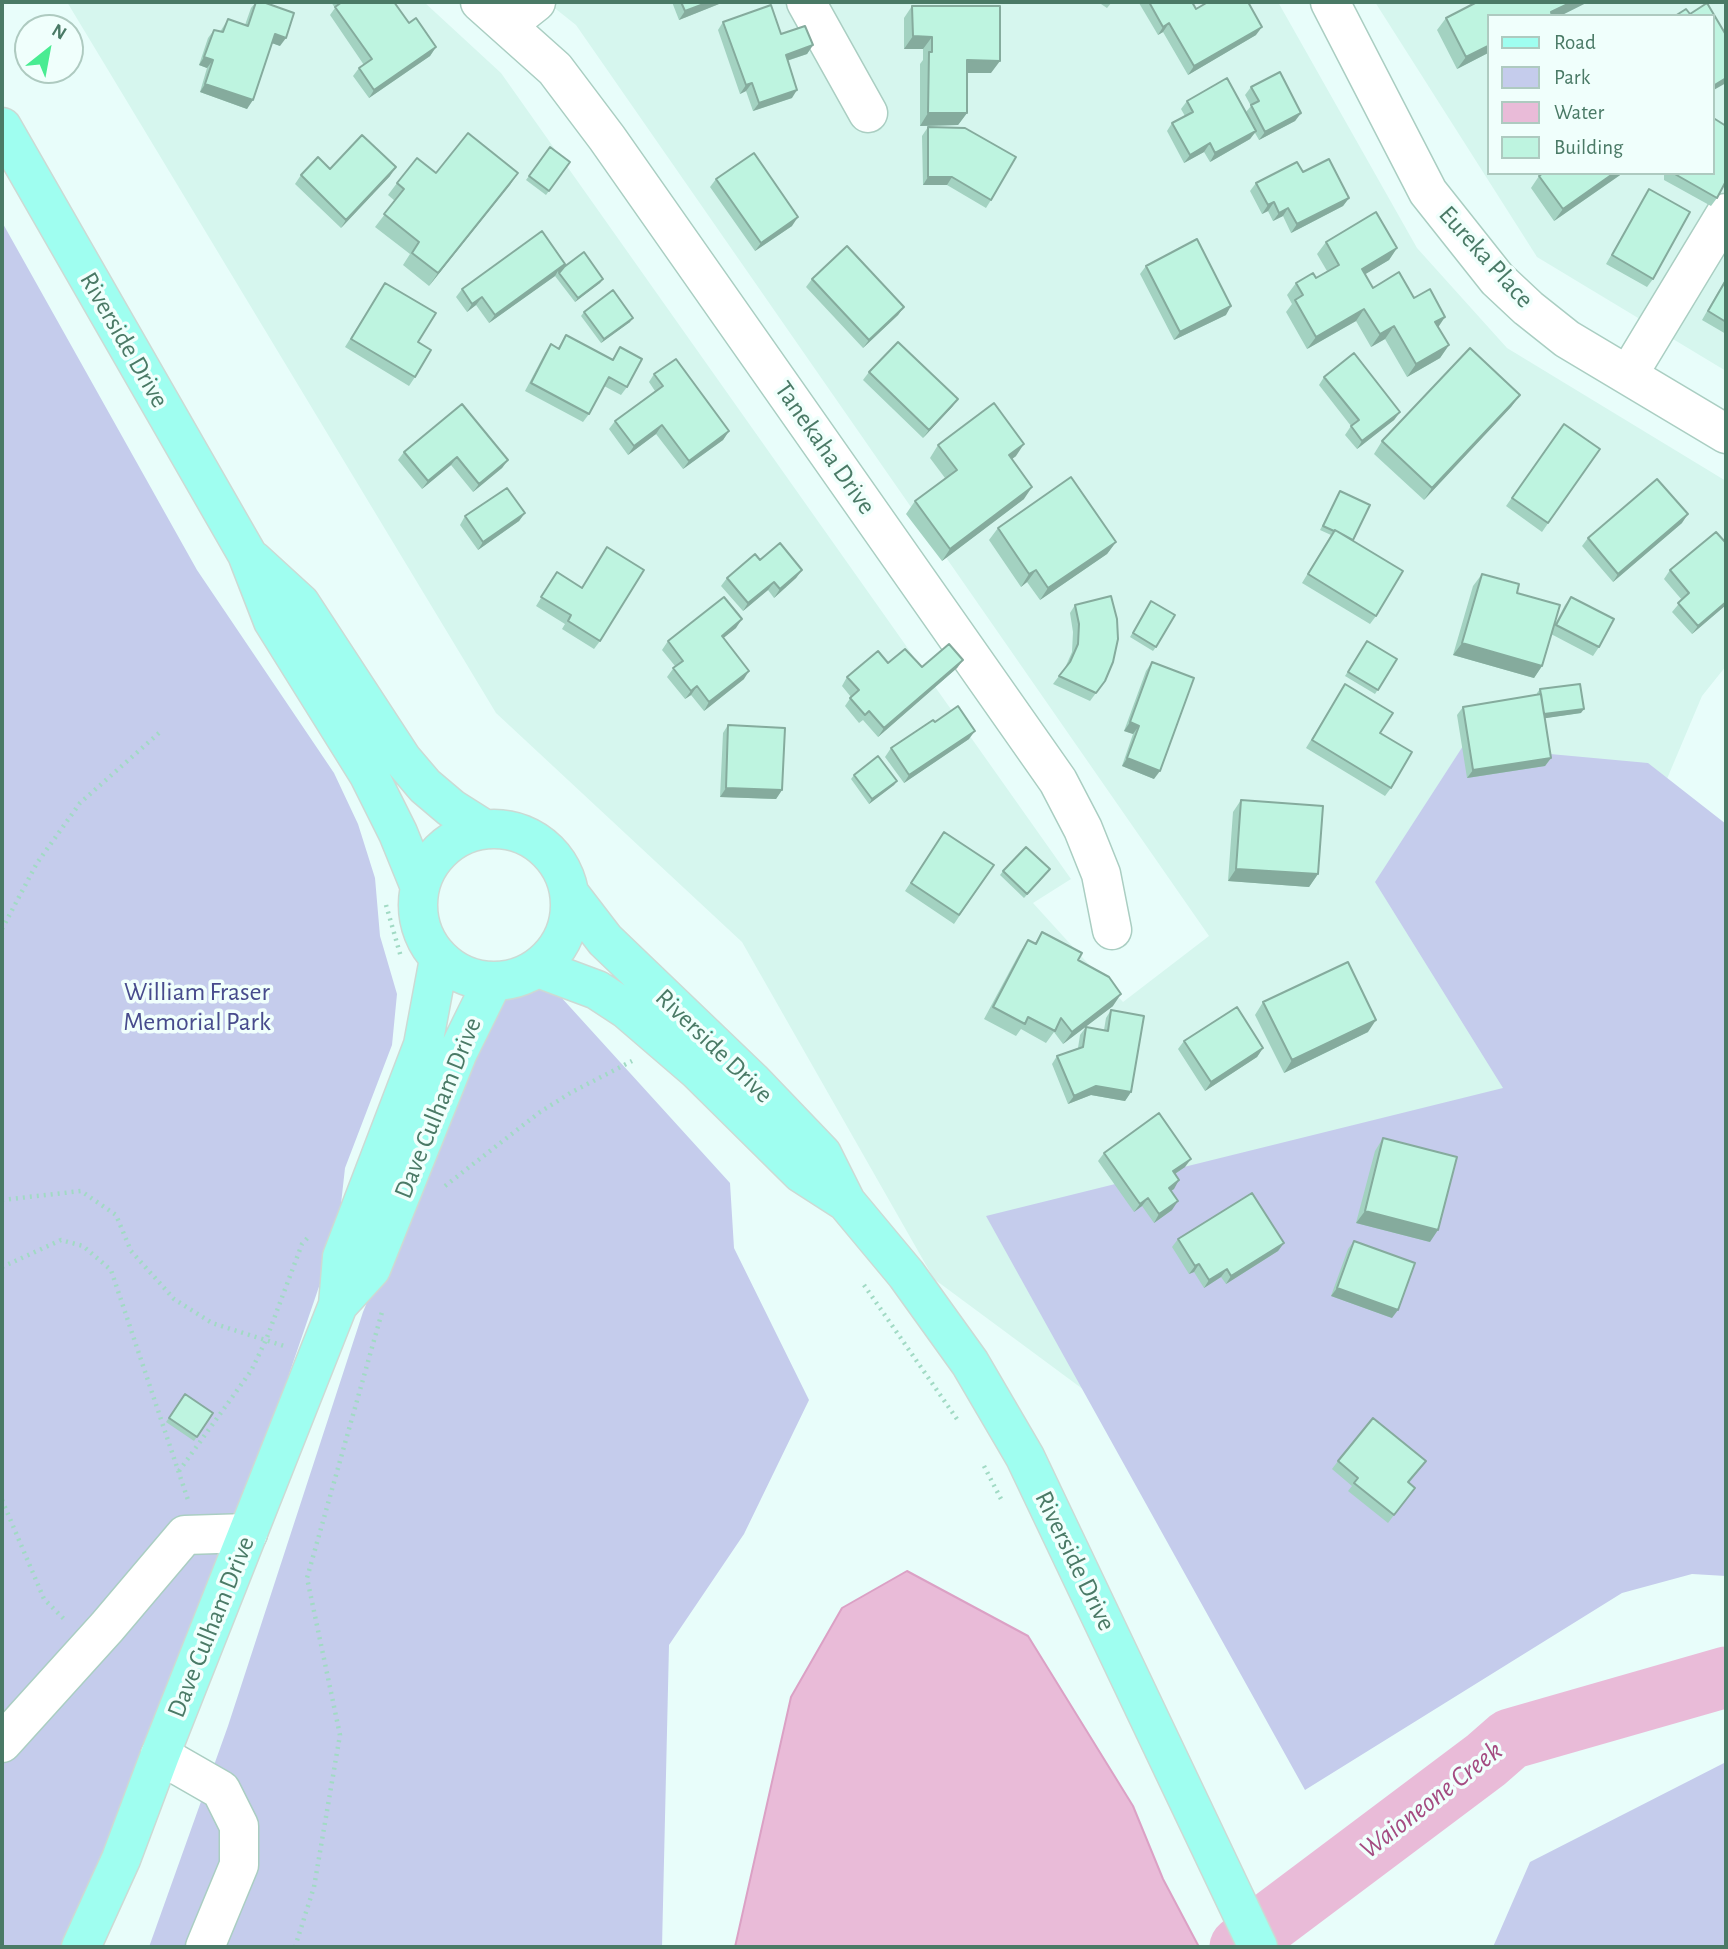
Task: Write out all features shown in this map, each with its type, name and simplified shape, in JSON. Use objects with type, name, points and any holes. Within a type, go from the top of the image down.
[{"type":"main road","name":"Riverside Drive","points":[[2,127],[247,554],[274,621],[369,775],[398,833],[402,891]]},
{"type":"main road","name":"Riverside Drive","points":[[247,554],[300,603],[402,759],[425,786],[481,827]]},
{"type":"main road","points":[[481,827],[506,830],[532,839],[553,856],[572,897],[566,927],[556,950],[538,968],[507,981],[476,981],[421,962],[429,949],[421,929],[417,904],[402,891],[422,879],[435,856],[452,840],[481,827]]},
{"type":"main road","name":"Riverside Drive","points":[[572,897],[605,940],[752,1082],[822,1154],[846,1202],[906,1274],[970,1363],[1025,1458],[1258,1947]]},
{"type":"main road","name":"Dave Culham Drive","points":[[81,1947],[121,1860],[338,1305],[342,1257],[423,1045],[421,962]]},
{"type":"main road","name":"Riverside Drive","points":[[538,968],[597,990],[626,1009],[697,1070],[801,1173],[846,1202]]},
{"type":"main road","name":"Dave Culham Drive","points":[[338,1305],[372,1269],[458,1052],[493,981]]},
{"type":"street","points":[[494,13],[536,2]]},
{"type":"street","points":[[806,2],[868,113]]},
{"type":"street","name":"Eureka Place","points":[[1330,2],[1428,192],[1497,279],[1528,309],[1567,339],[1726,434]]},
{"type":"street","name":"Tanekaha Drive","points":[[494,13],[555,69],[607,138],[1058,781],[1083,829],[1101,874],[1112,930]]},
{"type":"street","points":[[1628,375],[1726,213]]},
{"type":"street","points":[[2,1742],[90,1646],[185,1535],[248,1532]]},
{"type":"street","points":[[160,1755],[221,1790],[239,1826],[239,1864],[205,1947]]},
{"type":"path","points":[[2,929],[37,863],[80,803],[159,733]]},
{"type":"path","points":[[402,891],[421,962]]},
{"type":"path","points":[[398,1204],[417,1210],[540,1112],[634,1060]]},
{"type":"path","points":[[2,1200],[81,1191],[116,1215],[131,1251],[174,1299],[212,1323],[318,1357]]},
{"type":"path","points":[[179,1471],[251,1371],[266,1340],[302,1244],[318,1225]]},
{"type":"path","points":[[2,1267],[61,1240],[83,1246],[111,1270],[188,1500]]},
{"type":"path","points":[[861,1281],[963,1427]]},
{"type":"path","points":[[295,1947],[314,1886],[340,1735],[307,1578],[383,1308]]},
{"type":"path","points":[[983,1464],[1002,1501]]},
{"type":"path","points":[[2,1500],[44,1599],[90,1646]]},
{"type":"shaded area","points":[[67,2],[424,2],[501,73],[1071,879],[1033,903],[1123,1002],[1209,936],[576,25],[547,2],[1278,2],[1417,248],[1507,348],[1726,481],[1726,666],[1702,696],[1560,1032],[1573,1068],[1134,1427],[934,1279],[742,942],[496,713],[84,30],[84,14],[74,14]]},
{"type":"shaded area","points":[[1375,2],[1726,2],[1726,371],[1537,257]]},
{"type":"green space","name":"William Fraser Memorial Park","points":[[2,222],[197,570],[334,773],[358,824],[375,878],[380,936],[397,994],[392,1045],[345,1168],[338,1231],[132,1834],[86,1947],[2,1947]]},
{"type":"green space","points":[[1463,746],[1648,763],[1726,824],[1726,1576],[1692,1574],[1622,1593],[1305,1790],[986,1216],[1503,1088],[1375,882]]},
{"type":"green space","points":[[550,985],[730,1183],[734,1248],[809,1400],[744,1534],[669,1645],[662,1947],[149,1947],[228,1726],[363,1312],[470,1051],[497,1002],[509,994]]},
{"type":"green space","points":[[1726,1762],[1726,1947],[1493,1947],[1530,1862]]},
{"type":"water","points":[[907,1571],[1028,1636],[1133,1806],[1163,1879],[1199,1947],[735,1947],[791,1697],[842,1608]]},
{"type":"building","points":[[256,2],[294,13],[286,38],[275,34],[253,100],[205,84],[213,60],[204,57],[214,30],[223,32],[228,19],[248,26]]},
{"type":"building","points":[[342,2],[394,2],[409,23],[416,18],[436,47],[374,90],[359,68],[372,59],[335,7]]},
{"type":"building","points":[[681,2],[709,2],[685,11]]},
{"type":"building","points":[[1149,2],[1192,2],[1196,9],[1208,2],[1248,2],[1262,27],[1194,66],[1169,23],[1163,27]]},
{"type":"building","points":[[1477,2],[1572,2],[1552,14],[1486,14],[1486,47],[1466,57],[1446,18]]},
{"type":"building","points":[[1707,3],[1714,14],[1690,14]]},
{"type":"building","points":[[771,5],[781,34],[805,26],[813,45],[786,55],[797,90],[759,103],[752,83],[746,85],[723,22]]},
{"type":"building","points":[[912,6],[1000,6],[1000,61],[967,60],[967,113],[928,113],[929,52],[932,52],[932,37],[913,36]]},
{"type":"building","points":[[1714,15],[1726,35],[1726,78],[1714,85]]},
{"type":"building","points":[[1280,72],[1301,113],[1265,132],[1251,105],[1259,101],[1251,87]]},
{"type":"building","points":[[1227,78],[1256,131],[1215,153],[1210,143],[1190,155],[1172,123],[1193,112],[1187,101]]},
{"type":"building","points":[[1714,120],[1726,126],[1726,181],[1717,198],[1677,175],[1714,175]]},
{"type":"building","points":[[928,127],[965,128],[1016,157],[991,200],[952,177],[928,177]]},
{"type":"building","points":[[468,133],[518,173],[438,273],[412,253],[419,242],[384,214],[404,189],[397,183],[417,158],[436,173]]},
{"type":"building","points":[[362,135],[396,167],[346,220],[301,175],[318,157],[330,169]]},
{"type":"building","points":[[550,147],[570,162],[549,191],[529,176]]},
{"type":"building","points":[[754,153],[798,217],[761,243],[716,179]]},
{"type":"building","points":[[1329,159],[1349,198],[1297,224],[1288,208],[1279,213],[1274,202],[1268,205],[1256,183],[1297,162],[1303,172]]},
{"type":"building","points":[[1540,175],[1611,175],[1563,209]]},
{"type":"building","points":[[1649,189],[1690,212],[1653,279],[1612,255]]},
{"type":"building","points":[[1376,212],[1397,248],[1362,269],[1373,288],[1399,272],[1414,298],[1430,289],[1445,317],[1435,322],[1449,345],[1416,364],[1394,326],[1380,334],[1364,309],[1316,337],[1295,300],[1303,295],[1296,283],[1313,273],[1316,278],[1339,265],[1326,242]]},
{"type":"building","points":[[542,231],[565,264],[495,315],[482,297],[472,304],[462,289]]},
{"type":"building","points":[[1197,239],[1231,306],[1180,332],[1146,266]]},
{"type":"building","points":[[847,246],[904,307],[869,340],[812,279]]},
{"type":"building","points":[[584,252],[603,279],[578,298],[559,273]]},
{"type":"building","points":[[1726,280],[1726,322],[1708,311]]},
{"type":"building","points":[[385,283],[436,313],[418,342],[431,350],[415,377],[351,339]]},
{"type":"building","points":[[613,290],[633,318],[604,339],[584,312]]},
{"type":"building","points":[[566,335],[613,360],[620,347],[642,359],[627,387],[609,377],[589,414],[531,383],[551,344],[559,349]]},
{"type":"building","points":[[898,342],[958,399],[929,430],[869,372]]},
{"type":"building","points":[[1470,348],[1520,395],[1432,488],[1382,441]]},
{"type":"building","points":[[1354,353],[1400,412],[1362,441],[1351,426],[1359,420],[1324,377]]},
{"type":"building","points":[[676,359],[729,431],[689,461],[662,425],[634,446],[615,421],[663,386],[654,374]]},
{"type":"building","points":[[994,403],[1024,444],[1009,455],[1032,487],[950,549],[915,501],[957,470],[938,445]]},
{"type":"building","points":[[462,404],[508,460],[479,484],[457,457],[428,481],[404,452]]},
{"type":"building","points":[[1564,424],[1600,449],[1548,523],[1512,498]]},
{"type":"building","points":[[1071,477],[1116,542],[1048,588],[1036,570],[1029,574],[998,528]]},
{"type":"building","points":[[1657,479],[1688,514],[1618,574],[1588,538]]},
{"type":"building","points":[[507,488],[525,513],[483,542],[465,516]]},
{"type":"building","points":[[1340,491],[1370,505],[1353,540],[1323,526]]},
{"type":"building","points":[[1335,530],[1403,571],[1376,616],[1308,574]]},
{"type":"building","points":[[1716,532],[1726,543],[1726,602],[1698,626],[1678,603],[1689,593],[1670,570]]},
{"type":"building","points":[[780,543],[802,570],[780,589],[774,582],[748,603],[727,578],[755,554],[760,560]]},
{"type":"building","points":[[607,547],[644,570],[600,641],[568,621],[571,615],[541,597],[557,572],[582,588]]},
{"type":"building","points":[[1482,574],[1519,584],[1517,593],[1560,605],[1542,666],[1462,643]]},
{"type":"building","points":[[1111,596],[1117,619],[1118,639],[1113,662],[1105,681],[1096,693],[1059,676],[1070,662],[1078,644],[1079,624],[1075,605]]},
{"type":"building","points":[[724,597],[742,619],[722,636],[749,671],[709,702],[697,686],[691,691],[673,668],[683,661],[668,641]]},
{"type":"building","points":[[1571,597],[1614,619],[1599,647],[1556,625]]},
{"type":"building","points":[[1151,601],[1175,615],[1156,647],[1133,633]]},
{"type":"building","points":[[1367,641],[1397,659],[1378,690],[1348,672]]},
{"type":"building","points":[[949,644],[963,660],[884,728],[869,711],[865,715],[850,698],[859,690],[847,677],[878,651],[888,663],[905,649],[922,667]]},
{"type":"building","points":[[1152,662],[1194,678],[1160,771],[1127,758],[1139,726],[1130,722]]},
{"type":"building","points":[[1345,684],[1393,713],[1380,733],[1412,752],[1391,788],[1312,740]]},
{"type":"building","points":[[1580,684],[1584,709],[1544,714],[1540,689]]},
{"type":"building","points":[[1541,694],[1551,758],[1473,770],[1463,707]]},
{"type":"building","points":[[958,706],[975,731],[909,775],[891,748]]},
{"type":"building","points":[[728,725],[785,728],[782,790],[726,788]]},
{"type":"building","points":[[878,756],[897,781],[872,799],[854,775]]},
{"type":"building","points":[[1241,800],[1323,806],[1318,874],[1236,869]]},
{"type":"building","points":[[944,832],[994,865],[959,915],[911,883]]},
{"type":"building","points":[[1026,847],[1050,869],[1027,894],[1003,871]]},
{"type":"building","points":[[1042,932],[1082,953],[1078,960],[1109,977],[1121,994],[1072,1032],[1061,1018],[1055,1031],[1028,1017],[1025,1024],[993,1007],[1028,940],[1036,944]]},
{"type":"building","points":[[1348,962],[1376,1020],[1292,1060],[1263,1002]]},
{"type":"building","points":[[1237,1007],[1263,1048],[1211,1082],[1184,1041]]},
{"type":"building","points":[[1111,1010],[1144,1016],[1131,1092],[1096,1086],[1074,1096],[1057,1056],[1083,1047],[1086,1027],[1108,1031]]},
{"type":"building","points":[[1159,1113],[1191,1159],[1173,1171],[1179,1180],[1169,1188],[1178,1201],[1159,1214],[1148,1198],[1140,1204],[1104,1153]]},
{"type":"building","points":[[1383,1138],[1457,1157],[1438,1230],[1365,1211]]},
{"type":"building","points":[[1252,1193],[1284,1243],[1231,1276],[1227,1269],[1209,1280],[1199,1264],[1195,1266],[1178,1239]]},
{"type":"building","points":[[1354,1241],[1415,1263],[1398,1310],[1337,1288]]},
{"type":"building","points":[[185,1394],[213,1413],[197,1437],[169,1418]]},
{"type":"building","points":[[1373,1418],[1426,1461],[1408,1482],[1415,1488],[1394,1515],[1354,1483],[1358,1478],[1338,1461]]},
{"type":"waterway","name":"Waioneone Creek","points":[[1240,1947],[1510,1739],[1726,1677]]}]
